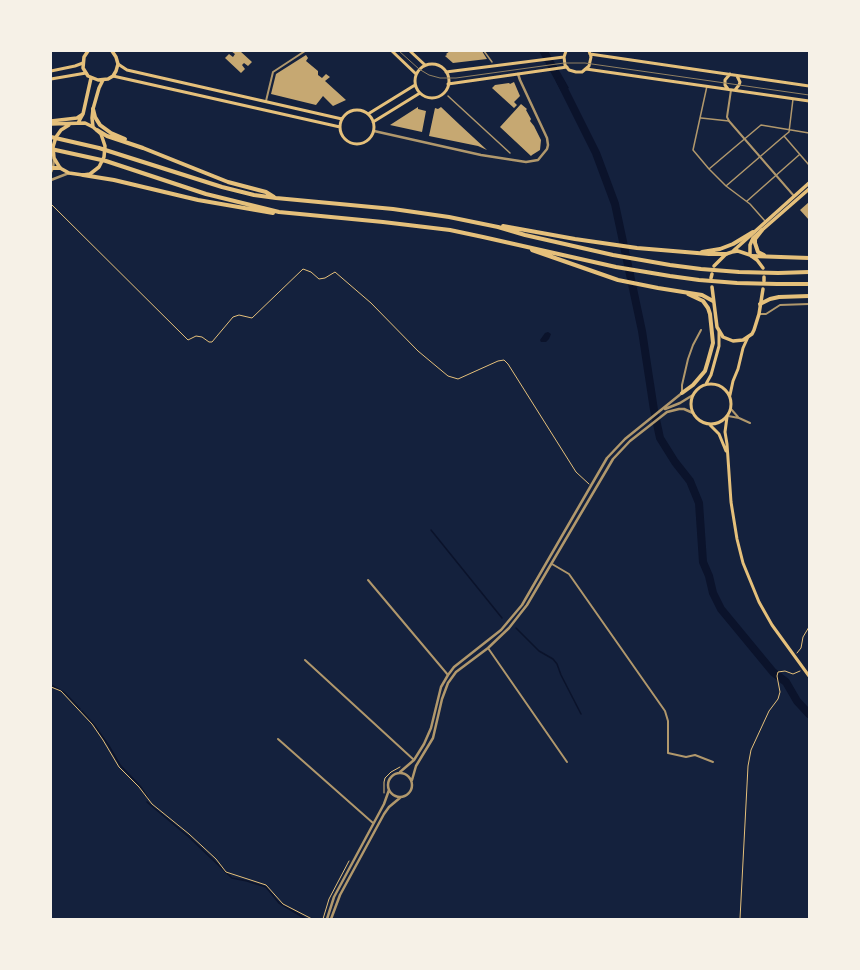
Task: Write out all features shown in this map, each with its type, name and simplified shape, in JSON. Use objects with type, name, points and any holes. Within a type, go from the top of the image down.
[{"type":"highway","points":[[93,109],[95,118],[100,125],[111,133],[130,143]]},
{"type":"highway","points":[[97,130],[107,136],[130,143],[228,182],[266,192],[276,198]]},
{"type":"highway","points":[[51,137],[86,144],[222,187],[276,198],[424,212],[498,227],[524,235],[640,261],[700,269],[778,273],[809,272]]},
{"type":"highway","points":[[51,149],[81,155],[206,194],[279,212],[416,225],[483,237],[616,267],[699,280],[809,284]]},
{"type":"highway","points":[[52,170],[60,168]]},
{"type":"highway","points":[[83,175],[114,180],[198,200],[270,213],[279,212]]},
{"type":"highway","points":[[498,227],[506,226],[611,245],[690,253],[726,254]]},
{"type":"highway","points":[[762,230],[756,239],[755,246],[758,252],[768,257]]},
{"type":"highway","points":[[690,253],[720,249],[733,244],[753,232]]},
{"type":"highway","points":[[524,247],[618,280],[644,286],[706,296],[713,301]]},
{"type":"highway","points":[[751,255],[809,258]]},
{"type":"highway","points":[[682,393],[693,385],[704,371],[713,343],[708,308],[703,301],[686,293]]},
{"type":"highway","points":[[760,304],[770,299],[779,297],[809,296]]},
{"type":"main road","points":[[88,51],[84,57],[83,63],[86,73],[91,78],[103,80],[112,76],[116,71],[118,64]]},
{"type":"main road","points":[[112,51],[118,64],[127,70],[342,119]]},
{"type":"main road","points":[[392,51],[416,74]]},
{"type":"main road","points":[[410,51],[425,65]]},
{"type":"main road","points":[[566,51],[564,63],[567,67],[576,72],[582,72],[586,69],[590,63],[589,53],[809,86]]},
{"type":"main road","points":[[446,72],[564,57]]},
{"type":"main road","points":[[51,71],[83,63]]},
{"type":"main road","points":[[437,64],[442,67],[449,78],[444,92],[438,96],[428,97],[420,93],[415,85],[416,74],[419,69],[425,65],[437,64]]},
{"type":"main road","points":[[448,84],[567,67]]},
{"type":"main road","points":[[586,69],[809,101]]},
{"type":"main road","points":[[51,79],[86,73]]},
{"type":"main road","points":[[730,74],[725,80],[724,85],[731,90]]},
{"type":"main road","points":[[112,76],[340,127]]},
{"type":"main road","points":[[731,90],[740,85],[737,76]]},
{"type":"main road","points":[[78,123],[84,114],[91,85],[91,78]]},
{"type":"main road","points":[[93,127],[93,109],[103,80]]},
{"type":"main road","points":[[368,114],[415,85]]},
{"type":"main road","points":[[373,122],[420,93]]},
{"type":"main road","points":[[353,110],[368,114],[373,122],[374,131],[372,136],[367,141],[361,144],[355,144],[346,140],[340,127],[342,119],[347,113],[353,110]]},
{"type":"main road","points":[[51,121],[77,118],[84,114]]},
{"type":"main road","points":[[51,124],[69,125],[85,123],[97,130],[106,146],[101,164],[94,171],[83,175],[69,174],[60,168],[54,158],[53,147],[56,137],[61,130],[69,125]]},
{"type":"main road","points":[[732,252],[809,183]]},
{"type":"main road","points":[[751,255],[750,242],[757,234],[809,189]]},
{"type":"main road","points":[[714,266],[726,254],[732,252],[745,252],[757,260],[763,268]]},
{"type":"main road","points":[[712,287],[716,327],[719,332],[727,340],[743,340],[748,337]]},
{"type":"main road","points":[[763,289],[759,314],[754,330],[748,337],[743,348],[738,369],[733,381],[730,397],[731,409],[725,427],[733,520],[743,563],[762,608],[793,656],[809,676]]},
{"type":"main road","points":[[705,385],[717,354],[720,339],[719,332]]},
{"type":"main road","points":[[728,416],[720,422],[710,424],[700,421],[693,413],[691,404],[693,395],[698,388],[705,385],[712,384],[720,386],[726,390],[730,397]]},
{"type":"main road","points":[[710,424],[719,434],[727,453]]},
{"type":"street","points":[[266,102],[273,72],[305,51]]},
{"type":"street","points":[[484,51],[492,62]]},
{"type":"street","points":[[374,131],[481,155],[526,162],[538,160],[547,149],[547,138],[518,74]]},
{"type":"street","points":[[707,86],[693,150],[726,186],[747,201],[766,221]]},
{"type":"street","points":[[731,90],[727,117],[729,121],[794,196]]},
{"type":"street","points":[[448,96],[510,153]]},
{"type":"street","points":[[726,186],[789,130],[794,99]]},
{"type":"street","points":[[700,118],[729,121]]},
{"type":"street","points":[[709,169],[761,125],[809,133]]},
{"type":"street","points":[[784,136],[809,165]]},
{"type":"street","points":[[747,201],[800,154]]},
{"type":"street","points":[[52,170],[54,158]]},
{"type":"street","points":[[51,180],[69,174]]},
{"type":"street","points":[[759,314],[766,314],[780,305],[809,304]]},
{"type":"street","points":[[326,919],[334,897],[384,804],[389,790],[388,782],[390,778],[414,760],[427,738],[431,728],[438,695],[448,675],[460,663],[492,638],[519,609],[607,458],[616,447],[682,393],[682,385],[688,359],[694,341],[701,330]]},
{"type":"street","points":[[661,411],[680,403],[693,395]]},
{"type":"street","points":[[331,919],[340,895],[384,814],[389,807],[401,797],[408,795],[413,788],[412,780],[416,766],[433,738],[442,699],[448,683],[460,669],[488,648],[519,617],[533,597],[613,459],[630,440],[672,410],[684,409],[693,413]]},
{"type":"street","points":[[731,409],[739,418]]},
{"type":"street","points":[[728,416],[739,418],[750,423]]},
{"type":"street","points":[[552,564],[569,574],[665,711],[668,721],[668,753],[686,757],[695,755],[713,762]]},
{"type":"street","points":[[368,580],[448,675]]},
{"type":"street","points":[[488,648],[566,762]]},
{"type":"street","points":[[305,660],[414,760]]},
{"type":"street","points":[[278,739],[373,823]]},
{"type":"street","points":[[400,772],[407,775],[412,780]]},
{"type":"street","points":[[389,790],[394,796],[401,797]]},
{"type":"path","points":[[51,204],[188,340],[196,336],[202,337],[208,342],[212,342],[233,317],[239,316],[252,318],[303,269],[311,272],[319,279],[325,278],[335,272],[371,303],[418,351],[448,376],[458,379],[498,361],[504,360],[508,364],[576,472],[591,485]]},
{"type":"path","points":[[793,656],[801,648],[803,637],[809,627]]},
{"type":"path","points":[[740,919],[748,766],[751,750],[769,712],[779,696],[780,687],[777,676],[778,673],[782,671],[796,674],[803,670]]},
{"type":"path","points":[[51,687],[61,691],[92,724],[119,767],[139,787],[152,804],[189,834],[216,859],[226,872],[266,885],[283,904],[312,919]]},
{"type":"water","points":[[539,51],[548,51],[569,88],[561,91]]},
{"type":"water","points":[[548,332],[551,334],[549,339],[546,342],[541,342],[540,340],[545,333]]},
{"type":"building","points":[[231,51],[240,51],[252,62],[248,66],[244,63],[242,65],[245,69],[241,73],[225,58],[229,54],[233,57],[235,54]]},
{"type":"building","points":[[450,51],[482,51],[487,59],[453,63],[445,56]]},
{"type":"building","points":[[306,55],[308,58],[306,61],[318,71],[318,75],[322,78],[326,74],[330,77],[325,81],[346,100],[333,106],[323,96],[316,105],[271,94],[276,74]]},
{"type":"building","points":[[514,82],[520,96],[514,102],[517,105],[514,108],[492,88],[495,85],[510,84]]},
{"type":"building","points":[[521,104],[527,109],[526,110],[531,119],[530,121],[541,140],[540,150],[531,156],[500,127]]},
{"type":"building","points":[[418,107],[418,109],[426,111],[422,132],[390,125]]},
{"type":"building","points":[[441,107],[487,150],[478,146],[429,136],[435,108],[438,109]]},
{"type":"building","points":[[809,202],[809,220],[800,210]]},
{"type":"waterway","points":[[560,81],[596,153],[615,204],[642,331],[654,410],[660,438],[675,462],[690,481],[699,503],[703,562],[709,576],[713,593],[721,609],[773,672],[786,682],[797,701],[809,714]]},
{"type":"waterway","points":[[431,530],[502,618]]},
{"type":"waterway","points":[[516,628],[539,651],[553,659],[557,664],[581,714]]},
{"type":"waterway","points":[[51,685],[65,693],[80,709]]},
{"type":"waterway","points":[[82,711],[95,726],[120,765],[140,786],[148,798]]},
{"type":"waterway","points":[[147,802],[189,837],[232,878],[266,887],[279,903],[306,919]]},
{"type":"tram line","points":[[399,51],[419,69],[429,75],[440,78],[456,78],[564,63],[585,63],[809,95]]}]
